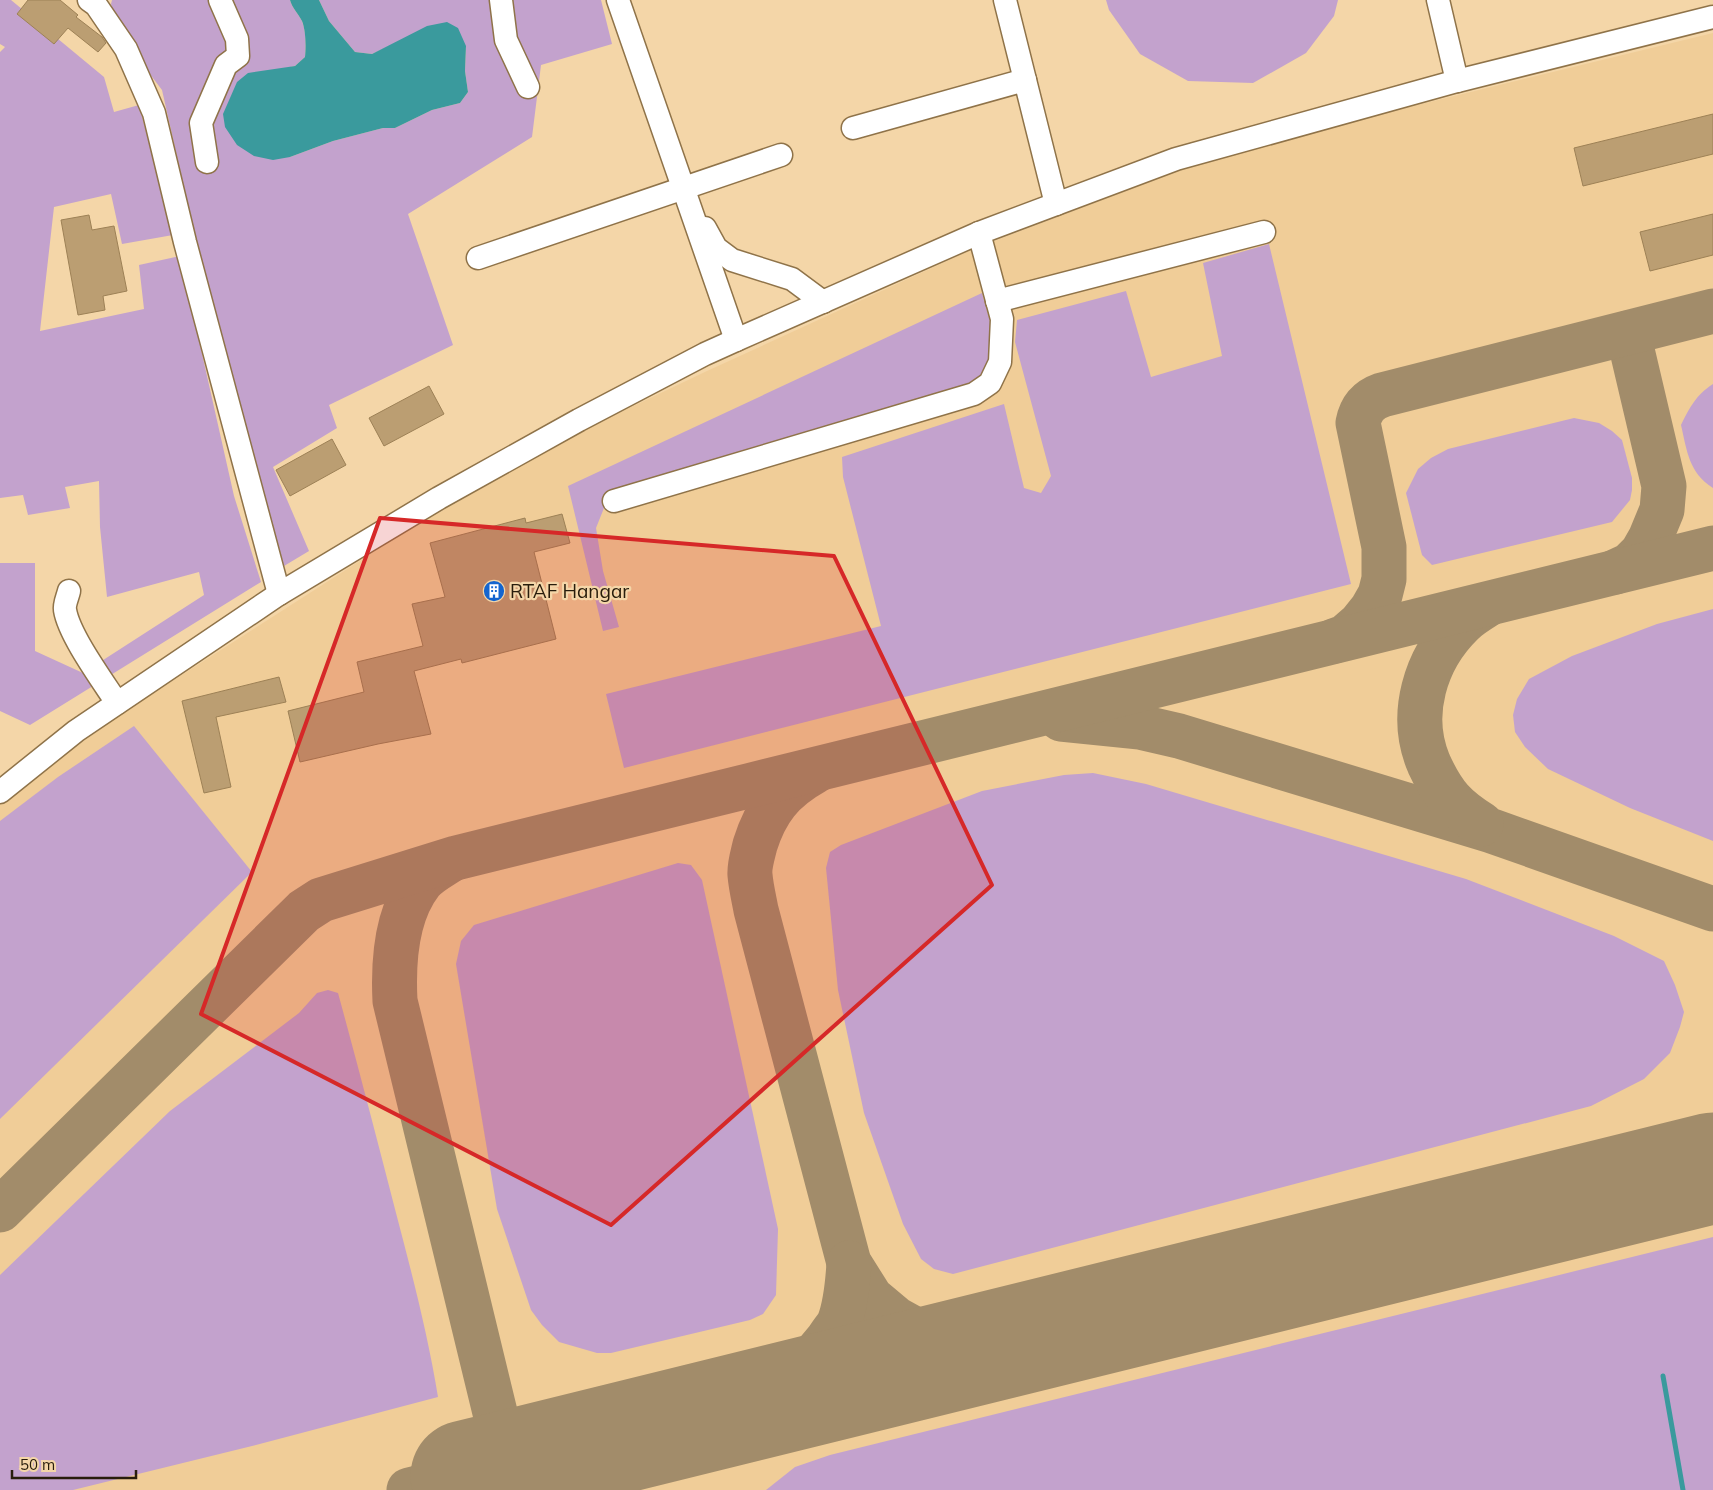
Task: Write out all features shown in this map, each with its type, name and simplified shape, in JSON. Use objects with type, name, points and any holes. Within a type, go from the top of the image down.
[{"type":"street","points":[[89,0],[96,5],[126,49],[154,112],[184,242],[279,594]]},
{"type":"street","points":[[206,162],[201,122],[226,66],[238,56],[237,39],[220,0]]},
{"type":"street","points":[[501,0],[506,40],[528,87]]},
{"type":"street","points":[[618,0],[736,340]]},
{"type":"street","points":[[1005,0],[1056,204]]},
{"type":"street","points":[[1438,0],[1457,81]]},
{"type":"street","points":[[0,792],[76,731],[279,594],[440,498],[579,420],[705,354],[978,234],[1193,154],[1457,81],[1713,17]]},
{"type":"street","points":[[852,128],[1025,80]]},
{"type":"street","points":[[478,258],[781,155]]},
{"type":"street","points":[[692,213],[708,232],[716,248],[732,260],[792,278],[823,302]]},
{"type":"street","points":[[997,301],[1264,232]]},
{"type":"street","points":[[614,501],[974,394],[990,382],[1000,362],[1002,318],[978,234]]},
{"type":"street","points":[[69,590],[65,608],[69,620],[78,641],[117,703]]},
{"type":"highlighted area","points":[[380,518],[834,556],[992,885],[611,1225],[201,1014]]},
{"type":"shaded area","points":[[0,0],[11,0],[104,77],[114,112],[139,105],[173,235],[122,244],[111,194],[54,207],[40,331],[144,309],[139,265],[180,256],[234,496],[261,582],[30,725],[0,711],[0,563],[35,563],[35,651],[83,673],[204,595],[199,572],[107,597],[100,527],[99,481],[65,487],[70,508],[28,515],[23,495],[0,498],[0,52],[5,47],[0,44]]},
{"type":"shaded area","points":[[112,0],[290,0],[302,21],[306,43],[305,57],[295,66],[277,70],[290,157],[333,141],[383,128],[395,128],[432,110],[460,103],[468,92],[465,71],[466,46],[396,43],[372,54],[355,52],[329,21],[319,0],[601,0],[612,44],[541,65],[532,137],[408,214],[453,345],[329,405],[337,428],[273,467],[309,551],[284,566],[201,263],[162,90],[121,36],[111,4]]},
{"type":"shaded area","points":[[1106,0],[1338,0],[1334,16],[1306,53],[1253,83],[1188,81],[1140,54],[1109,10]]},
{"type":"shaded area","points":[[1713,33],[1713,1490],[0,1490],[0,804],[31,779],[124,712],[397,537],[581,431],[971,250],[1180,170],[1315,130]]},
{"type":"shaded area","points":[[1269,244],[1351,584],[624,768],[606,694],[881,626],[843,477],[842,457],[1004,404],[1024,488],[1041,493],[1051,476],[1015,342],[1017,320],[1126,291],[1151,377],[1222,356],[1203,263]]},
{"type":"shaded area","points":[[982,293],[996,343],[982,385],[606,503],[596,528],[603,571],[619,627],[603,631],[568,486]]},
{"type":"shaded area","points":[[1713,384],[1713,488],[1699,475],[1690,461],[1681,425],[1694,402]]},
{"type":"shaded area","points":[[1574,418],[1599,423],[1622,440],[1632,478],[1632,490],[1630,500],[1612,522],[1432,565],[1422,555],[1406,493],[1418,469],[1431,458],[1448,449]]},
{"type":"shaded area","points":[[1713,609],[1713,841],[1630,808],[1548,769],[1525,747],[1515,732],[1513,715],[1517,699],[1529,679],[1572,656],[1657,624]]},
{"type":"shaded area","points":[[134,726],[252,872],[0,1119],[0,821],[58,777]]},
{"type":"shaded area","points":[[1093,773],[1146,784],[1466,879],[1614,936],[1664,961],[1684,1012],[1670,1053],[1644,1079],[1591,1106],[953,1274],[934,1269],[921,1259],[903,1224],[864,1113],[838,990],[826,868],[830,852],[841,845],[982,791],[1064,775]]},
{"type":"shaded area","points":[[678,863],[691,865],[702,880],[778,1229],[776,1295],[763,1314],[750,1320],[611,1353],[597,1353],[559,1342],[542,1325],[531,1310],[497,1209],[456,964],[461,941],[474,925]]},
{"type":"shaded area","points":[[328,990],[338,993],[414,1282],[438,1397],[252,1446],[73,1490],[0,1490],[0,1275],[170,1111],[299,1013],[317,993]]},
{"type":"shaded area","points":[[1713,1237],[1713,1490],[766,1490],[795,1467],[830,1455]]},
{"type":"water","points":[[290,0],[319,0],[329,21],[355,52],[372,54],[427,26],[447,22],[458,28],[466,46],[465,71],[468,92],[460,103],[432,110],[395,128],[383,128],[333,141],[290,157],[273,160],[254,156],[237,145],[225,127],[223,114],[237,82],[248,73],[295,66],[305,57],[302,21]]},
{"type":"building","points":[[28,0],[60,0],[78,15],[76,17],[102,37],[106,43],[98,52],[68,28],[54,44],[17,14]]},
{"type":"building","points":[[1713,114],[1713,154],[1583,186],[1574,148]]},
{"type":"building","points":[[1713,214],[1713,255],[1650,271],[1640,232]]},
{"type":"building","points":[[89,215],[92,230],[114,226],[127,291],[103,296],[105,310],[78,315],[61,220]]},
{"type":"building","points":[[429,386],[444,414],[384,446],[369,418]]},
{"type":"building","points":[[332,439],[346,465],[290,496],[276,470]]},
{"type":"building","points":[[562,514],[570,543],[534,552],[556,639],[462,663],[461,659],[414,671],[431,734],[300,762],[288,711],[364,692],[357,662],[423,646],[412,604],[445,597],[430,543],[525,518],[526,523]]},
{"type":"building","points":[[279,677],[286,702],[216,717],[231,787],[204,793],[182,701]]},
{"type":"waterway","points":[[1663,1376],[1683,1490]]},
{"type":"taxiway","points":[[1334,641],[1345,637],[1360,624],[1380,595],[1384,579],[1384,547],[1358,423],[1363,409],[1369,402],[1382,395],[1713,311]]},
{"type":"taxiway","points":[[1615,572],[1630,565],[1642,553],[1650,539],[1662,510],[1664,486],[1628,333]]},
{"type":"taxiway","points":[[0,1210],[304,911],[321,900],[456,858],[1713,548]]},
{"type":"taxiway","points":[[1481,824],[1451,800],[1434,774],[1423,745],[1420,707],[1424,689],[1438,653],[1462,623],[1487,605]]},
{"type":"taxiway","points":[[1061,719],[1140,727],[1179,736],[1492,831],[1713,909]]},
{"type":"taxiway","points":[[814,772],[793,786],[770,811],[755,845],[750,875],[756,910],[849,1263],[871,1298],[896,1319],[925,1335],[961,1342],[1022,1339]]},
{"type":"taxiway","points":[[449,861],[434,870],[421,882],[406,909],[401,923],[396,955],[395,1001],[508,1466]]},
{"type":"taxiway","points":[[734,1410],[786,1380],[819,1351],[839,1323],[846,1293],[849,1263]]},
{"type":"taxiway","points":[[409,1490],[466,1476]]},
{"type":"runway","points":[[466,1476],[1713,1168]]},
{"type":"place","name":"RTAF Hangar","points":[[494,591]]}]
